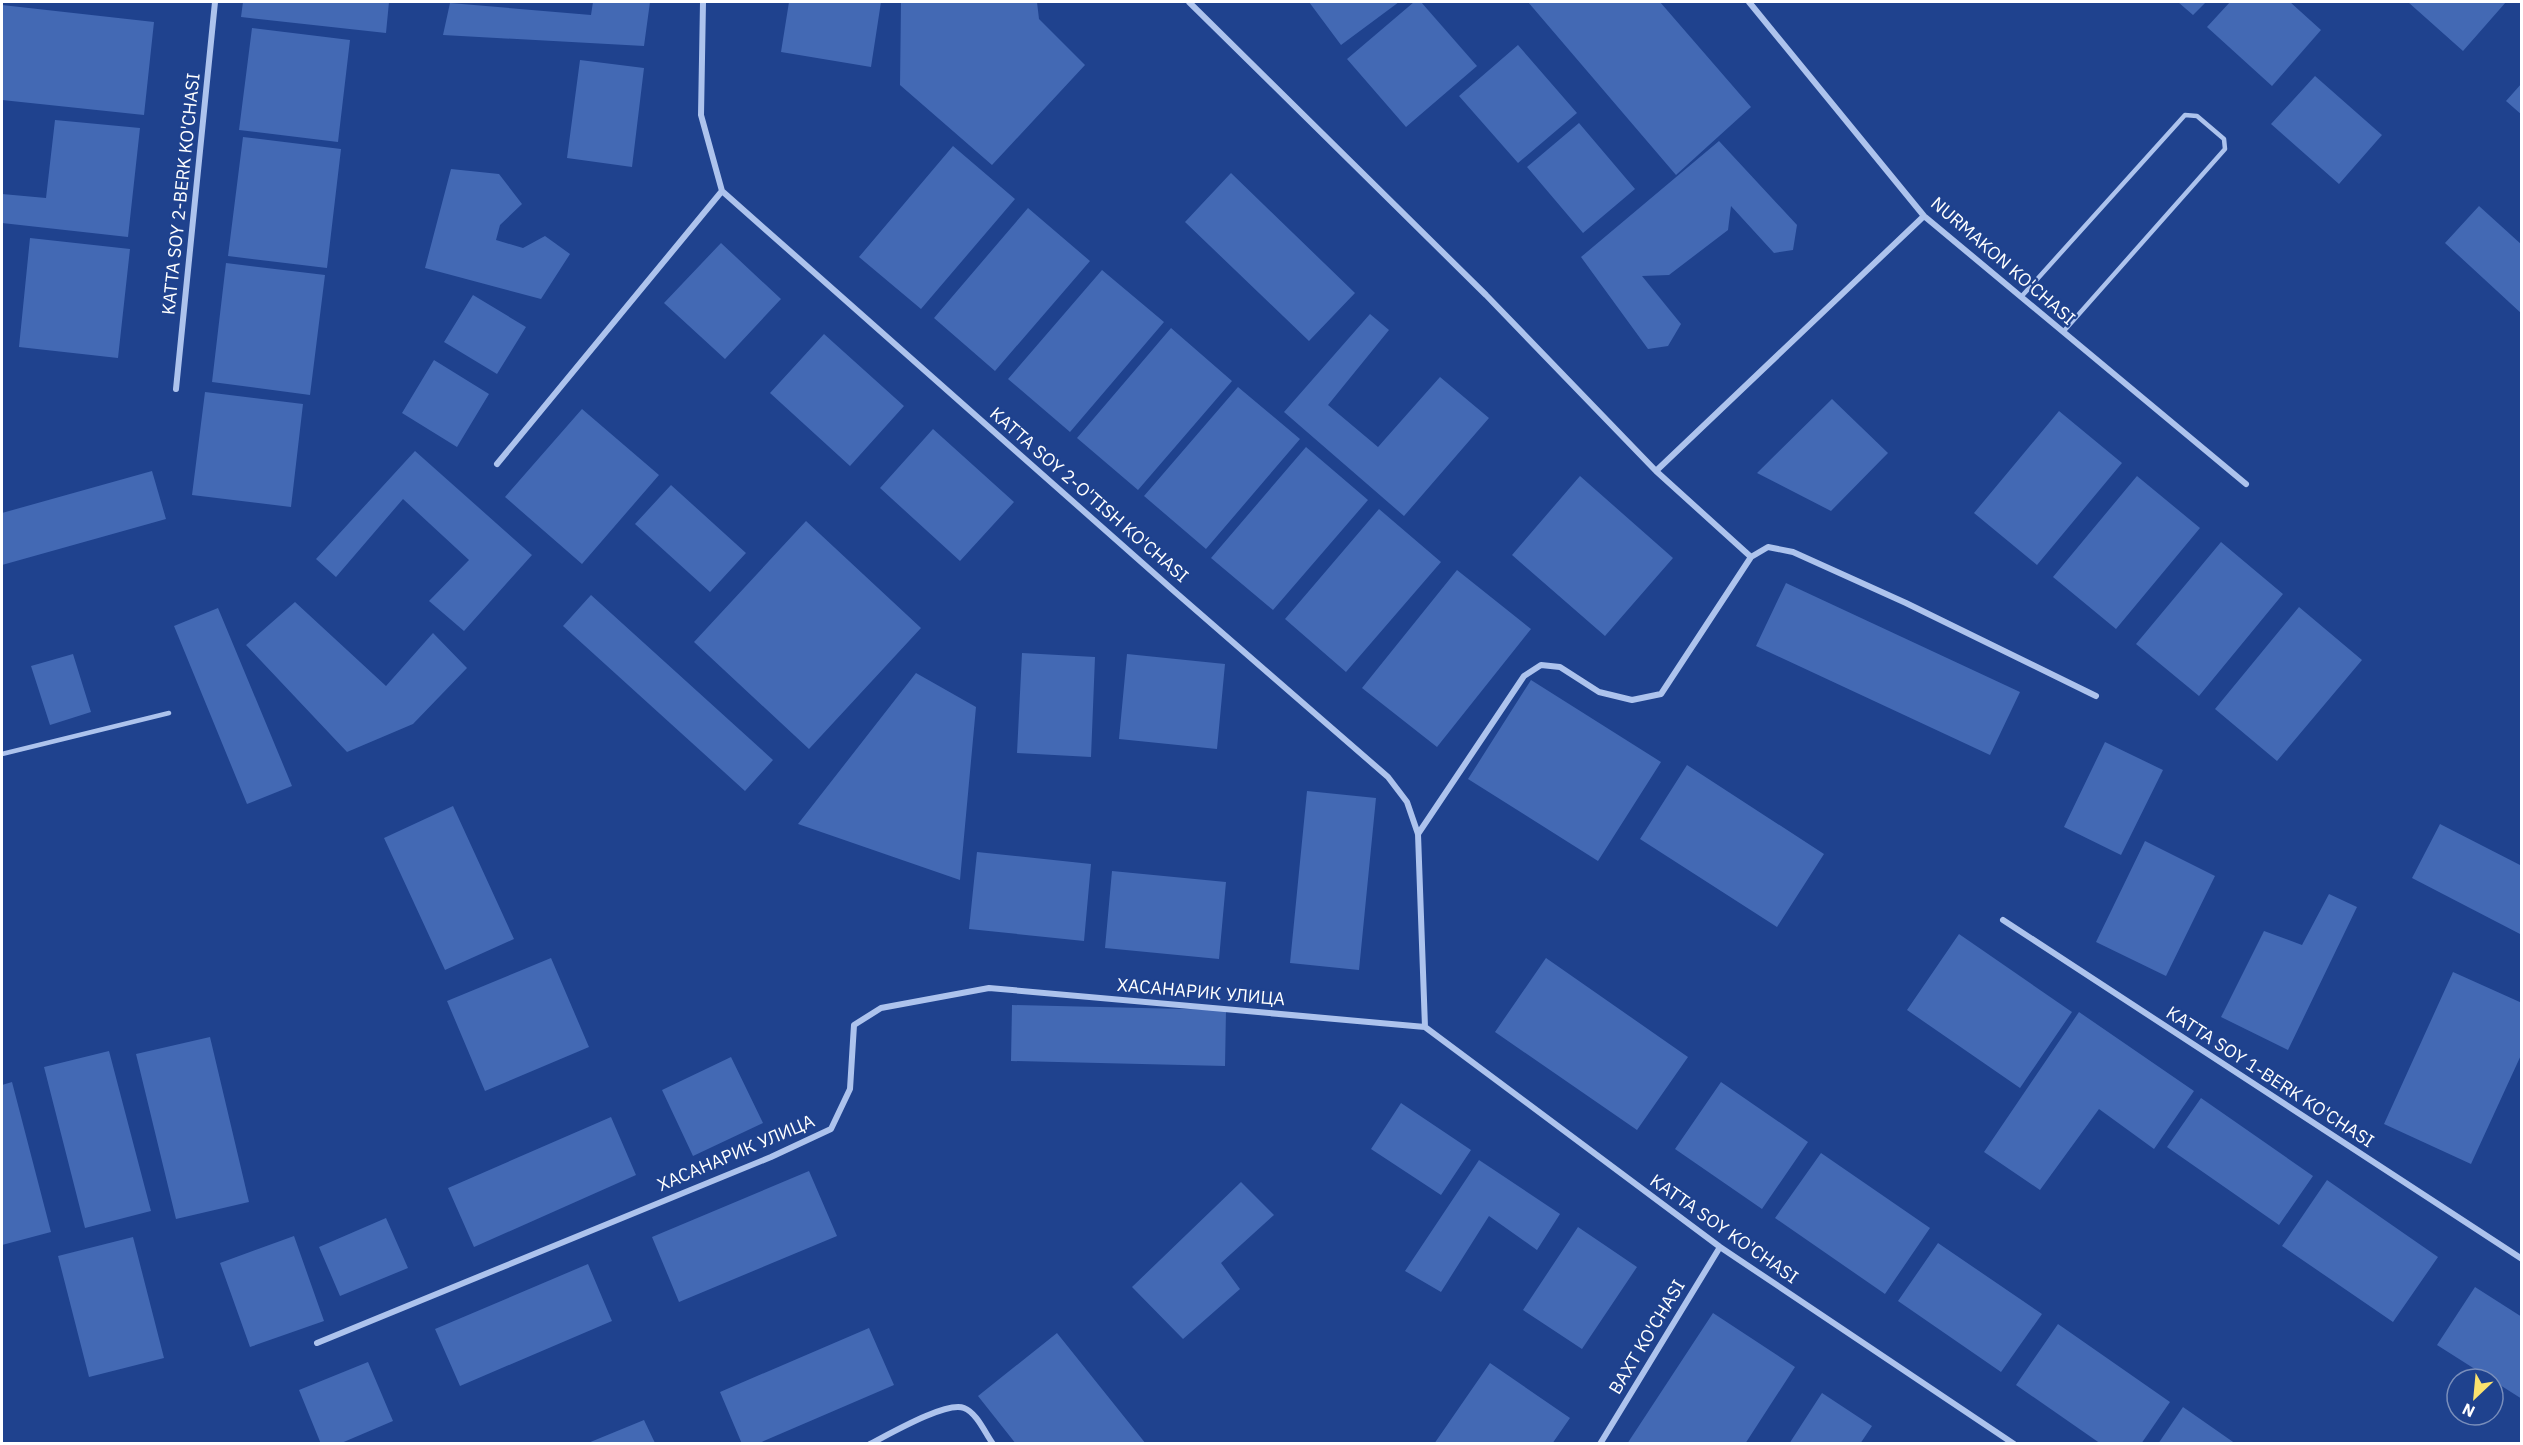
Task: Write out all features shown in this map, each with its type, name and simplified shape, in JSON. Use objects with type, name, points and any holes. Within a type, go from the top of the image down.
[{"type":"street","name":"KATTA SOY 2-BERK KO'CHASI","points":[[176,389],[215,2]]},
{"type":"street","points":[[497,464],[722,191],[701,115],[703,2]]},
{"type":"street","points":[[1189,2],[1486,295],[1656,471],[1751,557]]},
{"type":"street","name":"NURMAKON KO'CHASI","points":[[1749,2],[1924,216],[2246,484]]},
{"type":"street","name":"KATTA SOY 2-O'TISH KO'CHASI","points":[[722,191],[1388,777],[1407,802],[1418,834],[1425,1028]]},
{"type":"street","points":[[1656,471],[1924,216]]},
{"type":"street","points":[[1418,834],[1524,676],[1541,665],[1560,667],[1599,692],[1632,700],[1661,694],[1751,557],[1768,547],[1793,552],[1906,603],[2096,696]]},
{"type":"street","name":"KATTA SOY 1-BERK KO'CHASI","points":[[2003,920],[2522,1259]]},
{"type":"street","name":"ХАСАНАРИК УЛИЦА","points":[[317,1343],[771,1157],[831,1129],[850,1089],[854,1025],[881,1008],[989,988],[1425,1028]]},
{"type":"street","name":"KATTA SOY KO'CHASI","points":[[1425,1028],[1720,1247],[2014,1443]]},
{"type":"street","name":"BAXT KO'CHASI","points":[[1600,1443],[1720,1247]]},
{"type":"street","points":[[870,1443],[948,1408],[963,1407],[972,1413],[993,1443]]},
{"type":"lane","points":[[2022,297],[2185,115],[2197,116],[2224,139],[2224,149],[2063,332]]},
{"type":"lane","points":[[2,754],[169,713]]},
{"type":"building","points":[[243,2],[389,2],[386,33],[241,17]]},
{"type":"building","points":[[593,2],[650,2],[644,46],[443,35],[450,3],[591,15]]},
{"type":"building","points":[[789,2],[881,2],[871,67],[781,52]]},
{"type":"building","points":[[901,2],[1037,2],[1039,19],[1085,65],[992,165],[900,85]]},
{"type":"building","points":[[1309,2],[1399,2],[1341,45]]},
{"type":"building","points":[[1414,2],[1421,2],[1477,66],[1406,127],[1347,59]]},
{"type":"building","points":[[1528,2],[1660,2],[1751,107],[1676,175]]},
{"type":"building","points":[[2178,2],[2206,2],[2193,15]]},
{"type":"building","points":[[2230,2],[2290,2],[2321,30],[2272,86],[2207,27]]},
{"type":"building","points":[[2408,2],[2506,2],[2463,51]]},
{"type":"building","points":[[2,5],[154,22],[144,115],[2,100]]},
{"type":"building","points":[[252,28],[350,40],[338,142],[239,130]]},
{"type":"building","points":[[1518,45],[1577,113],[1518,163],[1459,96]]},
{"type":"building","points":[[580,60],[644,68],[632,167],[567,158]]},
{"type":"building","points":[[2315,76],[2382,135],[2339,184],[2271,124]]},
{"type":"building","points":[[2522,83],[2522,115],[2506,101]]},
{"type":"building","points":[[55,120],[140,128],[128,237],[2,223],[2,194],[46,198]]},
{"type":"building","points":[[1579,123],[1635,189],[1583,233],[1527,167]]},
{"type":"building","points":[[243,137],[341,149],[327,268],[228,256]]},
{"type":"building","points":[[1719,141],[1797,225],[1793,250],[1774,253],[1731,206],[1728,230],[1669,275],[1642,276],[1681,324],[1668,346],[1648,349],[1581,257]]},
{"type":"building","points":[[953,146],[1015,199],[921,309],[859,257]]},
{"type":"building","points":[[451,169],[499,174],[522,204],[500,225],[496,240],[523,248],[545,236],[570,254],[541,299],[425,268]]},
{"type":"building","points":[[1231,173],[1355,293],[1309,341],[1185,222]]},
{"type":"building","points":[[2479,206],[2522,245],[2522,314],[2445,243]]},
{"type":"building","points":[[1028,208],[1090,261],[995,371],[934,318]]},
{"type":"building","points":[[30,238],[130,249],[118,358],[19,347]]},
{"type":"building","points":[[721,243],[781,299],[725,359],[664,303]]},
{"type":"building","points":[[226,263],[325,275],[310,395],[212,382]]},
{"type":"building","points":[[1102,270],[1164,322],[1070,432],[1008,379]]},
{"type":"building","points":[[473,295],[526,327],[497,374],[444,342]]},
{"type":"building","points":[[1370,314],[1389,330],[1328,405],[1378,447],[1440,377],[1489,418],[1404,516],[1284,412]]},
{"type":"building","points":[[1171,328],[1232,381],[1138,490],[1077,438]]},
{"type":"building","points":[[824,334],[904,406],[850,466],[770,393]]},
{"type":"building","points":[[434,360],[489,394],[457,447],[402,413]]},
{"type":"building","points":[[1238,387],[1300,439],[1206,549],[1144,496]]},
{"type":"building","points":[[205,392],[303,404],[291,507],[192,495]]},
{"type":"building","points":[[1832,399],[1888,453],[1831,511],[1757,473]]},
{"type":"building","points":[[582,409],[659,475],[582,564],[505,497]]},
{"type":"building","points":[[2059,411],[2122,463],[2037,565],[1974,513]]},
{"type":"building","points":[[933,429],[1014,502],[960,561],[880,488]]},
{"type":"building","points":[[1306,447],[1368,500],[1273,610],[1211,558]]},
{"type":"building","points":[[415,451],[532,555],[464,631],[429,601],[469,560],[403,499],[336,577],[316,559]]},
{"type":"building","points":[[152,471],[166,519],[2,565],[2,513]]},
{"type":"building","points":[[1580,476],[1673,558],[1605,636],[1512,555]]},
{"type":"building","points":[[2137,476],[2200,528],[2116,629],[2053,577]]},
{"type":"building","points":[[671,485],[746,553],[710,592],[635,524]]},
{"type":"building","points":[[1379,509],[1441,562],[1346,672],[1285,619]]},
{"type":"building","points":[[806,521],[921,628],[809,749],[694,642]]},
{"type":"building","points":[[2221,542],[2283,594],[2199,696],[2136,644]]},
{"type":"building","points":[[1457,570],[1531,629],[1437,747],[1362,688]]},
{"type":"building","points":[[1786,583],[2020,692],[1990,755],[1756,646]]},
{"type":"building","points":[[591,595],[773,760],[745,791],[563,626]]},
{"type":"building","points":[[295,602],[386,686],[433,633],[467,668],[413,724],[347,752],[246,645]]},
{"type":"building","points":[[2299,607],[2362,660],[2277,761],[2215,709]]},
{"type":"building","points":[[218,608],[292,786],[247,804],[174,626]]},
{"type":"building","points":[[1022,653],[1095,657],[1091,757],[1017,753]]},
{"type":"building","points":[[73,654],[91,712],[50,725],[31,666]]},
{"type":"building","points":[[1127,654],[1225,664],[1217,749],[1119,739]]},
{"type":"building","points":[[916,673],[976,707],[960,880],[798,824]]},
{"type":"building","points":[[1531,680],[1661,762],[1598,861],[1468,779]]},
{"type":"building","points":[[2105,742],[2163,770],[2121,855],[2064,827]]},
{"type":"building","points":[[1687,765],[1824,854],[1777,927],[1640,839]]},
{"type":"building","points":[[1307,791],[1376,798],[1359,970],[1290,963]]},
{"type":"building","points":[[453,806],[514,939],[445,970],[384,838]]},
{"type":"building","points":[[2440,824],[2522,866],[2522,935],[2412,878]]},
{"type":"building","points":[[2145,841],[2215,876],[2166,976],[2096,942]]},
{"type":"building","points":[[977,852],[1091,864],[1084,941],[969,929]]},
{"type":"building","points":[[1112,871],[1226,882],[1219,959],[1105,948]]},
{"type":"building","points":[[2329,894],[2357,907],[2288,1050],[2221,1017],[2264,931],[2302,945]]},
{"type":"building","points":[[1959,934],[2072,1012],[2020,1088],[1907,1010]]},
{"type":"building","points":[[551,958],[589,1047],[485,1091],[447,1001]]},
{"type":"building","points":[[1546,958],[1688,1057],[1637,1130],[1495,1032]]},
{"type":"building","points":[[2453,972],[2522,1003],[2522,1053],[2471,1164],[2384,1124]]},
{"type":"building","points":[[1012,1005],[1226,1010],[1225,1066],[1011,1061]]},
{"type":"building","points":[[2079,1012],[2194,1091],[2154,1149],[2099,1109],[2040,1190],[1984,1152]]},
{"type":"building","points":[[210,1037],[249,1202],[176,1219],[136,1054]]},
{"type":"building","points":[[109,1051],[151,1211],[85,1228],[44,1067]]},
{"type":"building","points":[[731,1057],[763,1123],[693,1156],[662,1090]]},
{"type":"building","points":[[12,1082],[51,1232],[2,1245],[2,1085]]},
{"type":"building","points":[[1721,1082],[1808,1142],[1762,1209],[1675,1149]]},
{"type":"building","points":[[2201,1098],[2313,1176],[2279,1225],[2167,1147]]},
{"type":"building","points":[[1401,1103],[1471,1150],[1441,1195],[1371,1149]]},
{"type":"building","points":[[611,1117],[636,1175],[474,1247],[448,1188]]},
{"type":"building","points":[[1821,1153],[1930,1228],[1885,1294],[1775,1218]]},
{"type":"building","points":[[1479,1160],[1560,1214],[1537,1250],[1489,1216],[1441,1292],[1405,1271]]},
{"type":"building","points":[[809,1171],[837,1236],[679,1302],[652,1237]]},
{"type":"building","points":[[2327,1180],[2438,1257],[2393,1322],[2282,1246]]},
{"type":"building","points":[[1241,1182],[1274,1215],[1221,1263],[1240,1289],[1183,1339],[1132,1287]]},
{"type":"building","points":[[386,1218],[408,1268],[340,1296],[319,1247]]},
{"type":"building","points":[[1578,1227],[1637,1267],[1582,1349],[1523,1310]]},
{"type":"building","points":[[294,1236],[324,1321],[250,1347],[220,1263]]},
{"type":"building","points":[[133,1237],[164,1358],[89,1377],[58,1256]]},
{"type":"building","points":[[1938,1243],[2042,1314],[2001,1372],[1898,1301]]},
{"type":"building","points":[[588,1264],[612,1321],[460,1386],[435,1329]]},
{"type":"building","points":[[2475,1287],[2522,1317],[2522,1399],[2505,1388],[2505,1367],[2472,1367],[2437,1345]]},
{"type":"building","points":[[1713,1313],[1795,1367],[1745,1444],[1627,1444]]},
{"type":"building","points":[[2058,1324],[2170,1402],[2141,1444],[2101,1444],[2016,1385]]},
{"type":"building","points":[[869,1328],[894,1385],[757,1444],[742,1444],[720,1392]]},
{"type":"building","points":[[1057,1333],[1146,1444],[1016,1444],[978,1396]]},
{"type":"building","points":[[368,1362],[393,1421],[339,1444],[321,1444],[299,1390]]},
{"type":"building","points":[[1490,1363],[1570,1418],[1552,1444],[1434,1444]]},
{"type":"building","points":[[1822,1393],[1872,1426],[1860,1444],[1789,1444]]},
{"type":"building","points":[[2183,1407],[2236,1444],[2158,1444]]},
{"type":"building","points":[[644,1420],[655,1443],[588,1443]]}]
